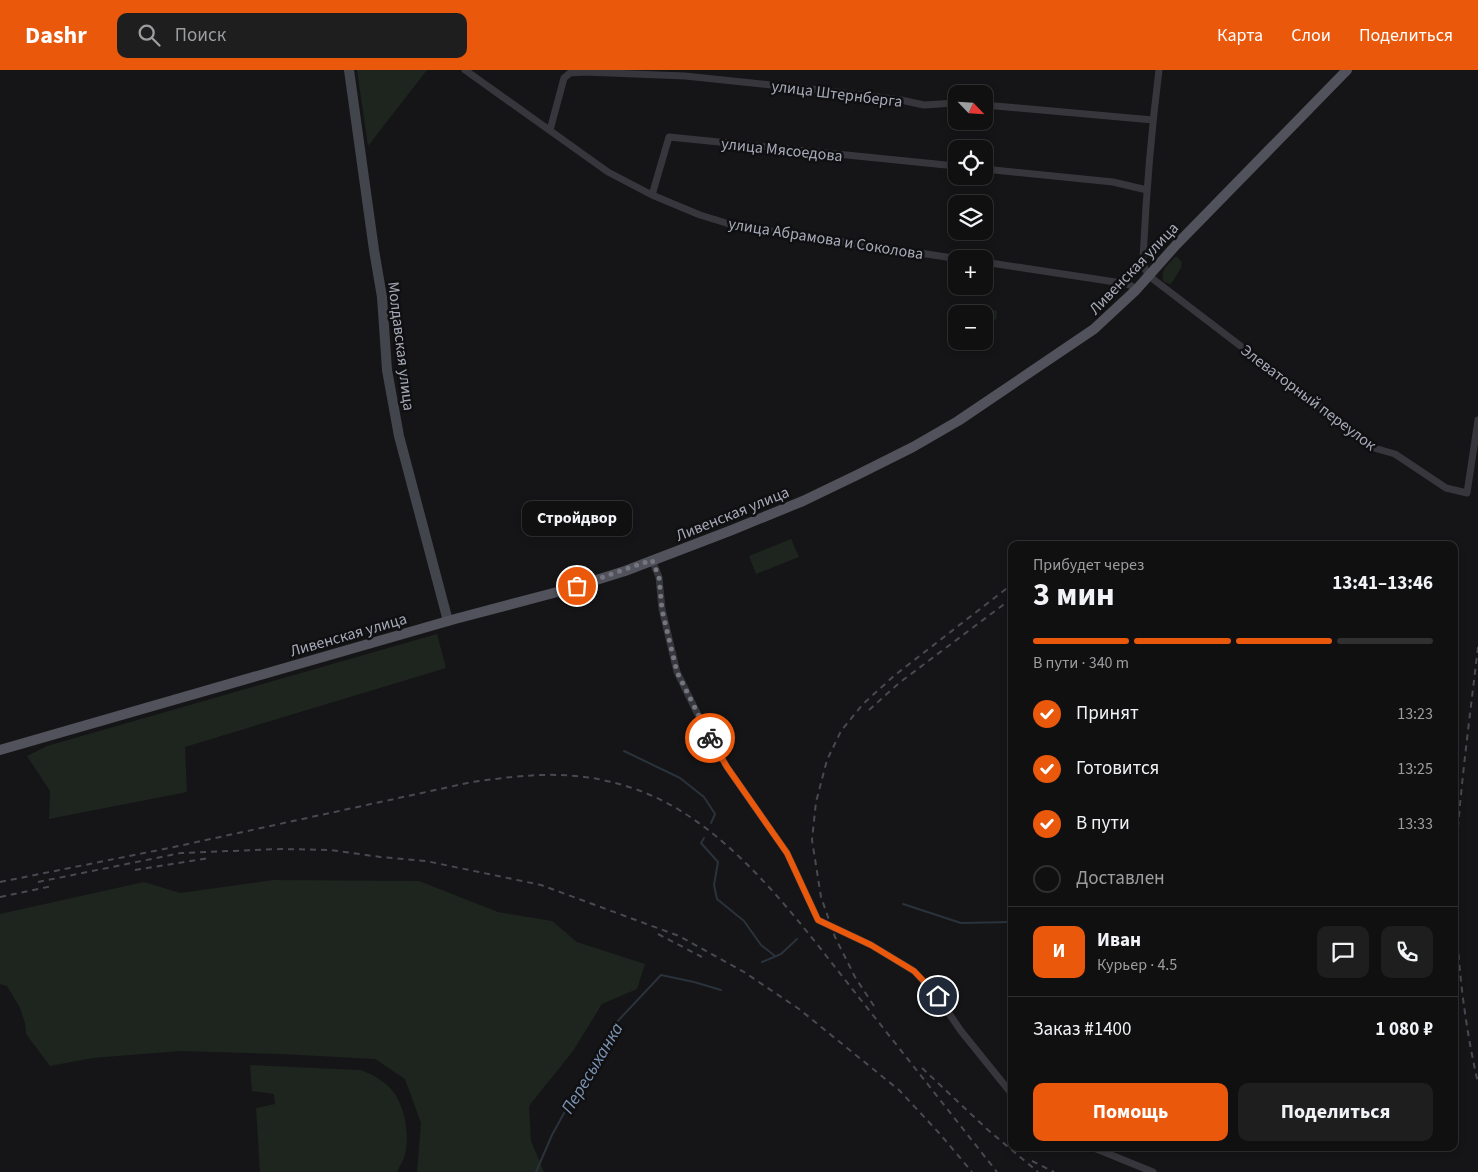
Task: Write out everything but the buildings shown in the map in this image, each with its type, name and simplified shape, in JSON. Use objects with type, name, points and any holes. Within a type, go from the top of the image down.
[{"type":"main road","name":"Ливенская улица","points":[[0,750],[448,621],[561,591],[686,549],[804,501],[913,447],[958,421],[1087,334],[1117,309],[1189,231],[1347,70]]},
{"type":"street","name":"Молдавская улица","points":[[349,70],[382,297],[387,370],[399,436],[448,621]]},
{"type":"street","name":"улица Абрамова и Соколова","points":[[465,70],[608,172],[652,195],[700,215],[736,226],[948,257]]},
{"type":"street","points":[[1149,276],[1143,260],[1146,190],[1159,70]]},
{"type":"street","name":"улица Штернберга","points":[[550,130],[564,78],[570,72],[685,76],[846,93],[924,105],[948,104]]},
{"type":"street","points":[[993,106],[1153,120]]},
{"type":"street","name":"улица Мясоедова","points":[[652,195],[669,137],[948,165]]},
{"type":"street","points":[[993,170],[1113,182],[1146,190]]},
{"type":"street","points":[[993,263],[1122,282],[1136,290]]},
{"type":"street","name":"Элеваторный переулок","points":[[1149,276],[1374,448],[1395,454],[1446,488],[1467,492],[1478,420]]},
{"type":"street","points":[[652,560],[659,577],[662,610],[677,672],[705,729],[727,767],[787,853],[818,920],[871,945],[914,971],[938,996],[962,1032],[1008,1090]]},
{"type":"street","points":[[1101,1151],[1153,1172]]},
{"type":"shaded area","points":[[357,70],[427,70],[368,146]]},
{"type":"shaded area","points":[[1176,256],[1182,262],[1181,268],[1171,284],[1164,282],[1163,271]]},
{"type":"shaded area","points":[[993,310],[997,311],[996,320],[993,320]]},
{"type":"shaded area","points":[[791,539],[799,557],[756,574],[749,556]]},
{"type":"shaded area","points":[[437,634],[446,668],[185,747],[187,792],[49,819],[50,791],[27,756],[47,746]]},
{"type":"shaded area","points":[[273,880],[419,881],[498,912],[552,921],[577,942],[645,964],[637,989],[602,1004],[573,1051],[529,1106],[531,1141],[544,1172],[417,1172],[421,1123],[405,1079],[375,1059],[180,1051],[93,1058],[50,1066],[26,1034],[20,1008],[7,986],[0,984],[0,914],[144,882],[180,893]]},
{"type":"shaded area","points":[[250,1065],[360,1070],[380,1079],[390,1088],[400,1102],[407,1131],[406,1150],[397,1172],[260,1172],[256,1108],[275,1104],[274,1094],[252,1091]]},
{"type":"waterway","points":[[624,751],[680,778],[704,797],[715,814],[711,823]]},
{"type":"waterway","points":[[704,838],[701,843],[718,862],[714,885],[717,899],[744,921],[761,945],[775,956]]},
{"type":"waterway","name":"Пересыханка","points":[[903,904],[961,923],[1008,922]]},
{"type":"waterway","points":[[762,962],[781,954],[797,939]]},
{"type":"waterway","name":"Пересыханка","points":[[536,1172],[552,1135],[615,1024],[661,975],[721,990]]},
{"type":"railway","points":[[874,1006],[855,977],[835,937],[821,897],[812,840],[816,802],[827,760],[841,731],[863,704],[895,675],[1008,587]]},
{"type":"railway","points":[[869,710],[899,683],[1008,601]]},
{"type":"railway","points":[[1458,827],[1478,647]]},
{"type":"railway","points":[[0,882],[174,847],[472,782],[533,775],[552,775],[591,778],[632,788],[667,803],[700,824],[731,849],[760,878],[813,939],[997,1172]]},
{"type":"railway","points":[[38,882],[181,853],[281,849],[331,850],[426,861],[541,885],[679,936],[744,972],[799,1009],[899,1090],[972,1172]]},
{"type":"railway","points":[[135,870],[209,858]]},
{"type":"railway","points":[[0,897],[52,886]]},
{"type":"railway","points":[[658,934],[702,957]]},
{"type":"railway","points":[[1458,940],[1466,1020],[1478,1083]]},
{"type":"railway","points":[[922,1068],[1008,1147]]},
{"type":"railway","points":[[1013,1151],[1038,1172]]},
{"type":"railway","points":[[1032,1161],[1054,1172]]},
{"type":"way so far","points":[[577,586],[625,571],[652,560],[659,577],[662,610],[677,672],[710,738]]},
{"type":"place","name":"Стройдвор","points":[[577,586]]},
{"type":"route","points":[[710,738],[727,767],[787,853],[818,920],[871,945],[914,971],[938,996]]}]
